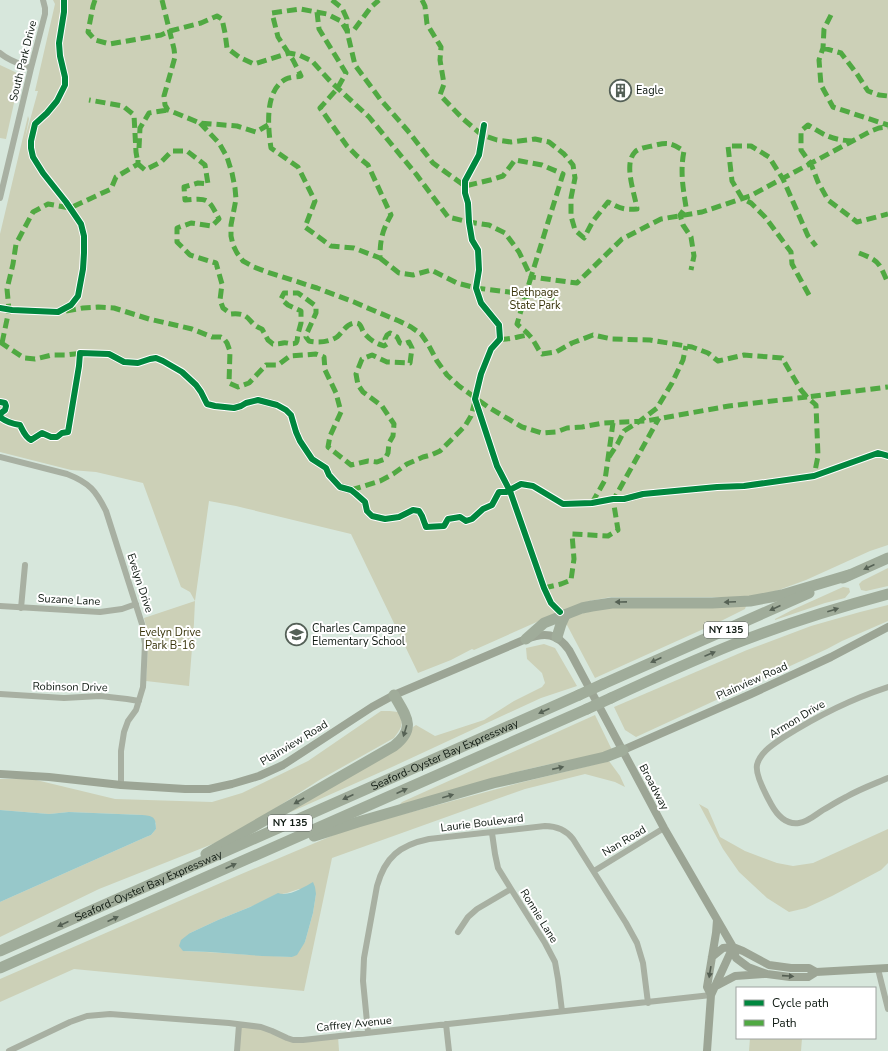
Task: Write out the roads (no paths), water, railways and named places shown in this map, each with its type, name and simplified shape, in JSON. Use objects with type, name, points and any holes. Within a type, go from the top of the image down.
[{"type":"highway","name":"Seaford-Oyster Bay Expressway","points":[[0,951],[888,558]]},
{"type":"highway","points":[[526,639],[544,623],[582,608],[612,603],[726,602],[755,600],[782,595],[849,575]]},
{"type":"highway","name":"Seaford-Oyster Bay Expressway","points":[[0,968],[711,654],[808,617],[888,594]]},
{"type":"highway","points":[[556,637],[560,624],[565,615]]},
{"type":"highway","points":[[162,880],[394,746],[405,735],[408,725],[403,711],[394,695]]},
{"type":"highway","points":[[264,852],[358,822],[486,785],[605,757],[623,750]]},
{"type":"main road","name":"Plainview Road","points":[[623,750],[831,657],[888,627]]},
{"type":"main road","name":"Plainview Road","points":[[0,774],[185,789],[208,789],[232,784],[259,776],[283,765],[372,707],[394,695],[526,639],[542,635],[556,637]]},
{"type":"main road","name":"Broadway","points":[[556,637],[564,643],[569,650],[664,828],[733,947],[736,958],[748,967],[767,974],[790,977],[808,977],[816,972],[888,968]]},
{"type":"main road","points":[[711,995],[707,987],[716,932],[716,919]]},
{"type":"main road","name":"Broadway","points":[[733,947],[769,965],[791,968],[809,968],[816,972]]},
{"type":"main road","points":[[707,1051],[711,995],[733,947],[723,948],[712,957]]},
{"type":"main road","points":[[716,986],[735,976],[767,974]]},
{"type":"street","name":"South Park Drive","points":[[0,198],[45,14],[43,0]]},
{"type":"street","points":[[0,53],[15,62],[31,68]]},
{"type":"street","name":"Evelyn Drive","points":[[0,457],[67,474],[83,481],[99,496],[106,511],[142,624],[145,644],[143,687],[136,710],[128,721],[124,732],[121,785]]},
{"type":"street","points":[[21,608],[25,565]]},
{"type":"street","name":"Suzane Lane","points":[[0,606],[100,612],[122,609],[136,604]]},
{"type":"street","name":"Armon Drive","points":[[888,687],[833,708],[792,732],[765,751],[757,764],[757,772],[770,804],[783,820],[794,824],[804,822],[847,796],[888,778]]},
{"type":"street","name":"Robinson Drive","points":[[0,694],[64,698],[100,696],[139,701]]},
{"type":"street","name":"Laurie Boulevard","points":[[368,1032],[363,981],[364,958],[377,886],[380,875],[390,860],[398,851],[416,842],[545,826],[559,828],[573,838],[626,923],[637,943],[643,963],[648,1003]]},
{"type":"street","name":"Nan Road","points":[[594,871],[664,828]]},
{"type":"street","name":"Ronnie Lane","points":[[492,833],[498,868],[545,943],[555,962],[562,1012]]},
{"type":"street","points":[[458,932],[468,917],[511,889]]},
{"type":"street","points":[[878,969],[888,1008]]},
{"type":"street","name":"Caffrey Avenue","points":[[9,1051],[70,1022],[88,1016],[110,1014],[230,1023],[261,1027],[293,1040],[304,1040],[711,995]]},
{"type":"street","points":[[446,1024],[449,1051]]},
{"type":"street","points":[[237,1051],[239,1025]]},
{"type":"water","points":[[0,810],[49,814],[69,812],[147,815],[154,818],[156,822],[156,829],[151,835],[0,902]]},
{"type":"water","points":[[313,882],[316,894],[313,913],[305,942],[297,955],[292,957],[262,956],[183,951],[179,946],[181,940],[190,933],[278,893],[292,893]]},
{"type":"place","name":"Eagle","points":[[621,90]]},
{"type":"place","name":"Charles Campagne Elementary School","points":[[296,634]]},
{"type":"park label","name":"Bethpage State Park","points":[[535,298]]},
{"type":"park label","name":"Evelyn Drive Park B-16","points":[[170,638]]}]
